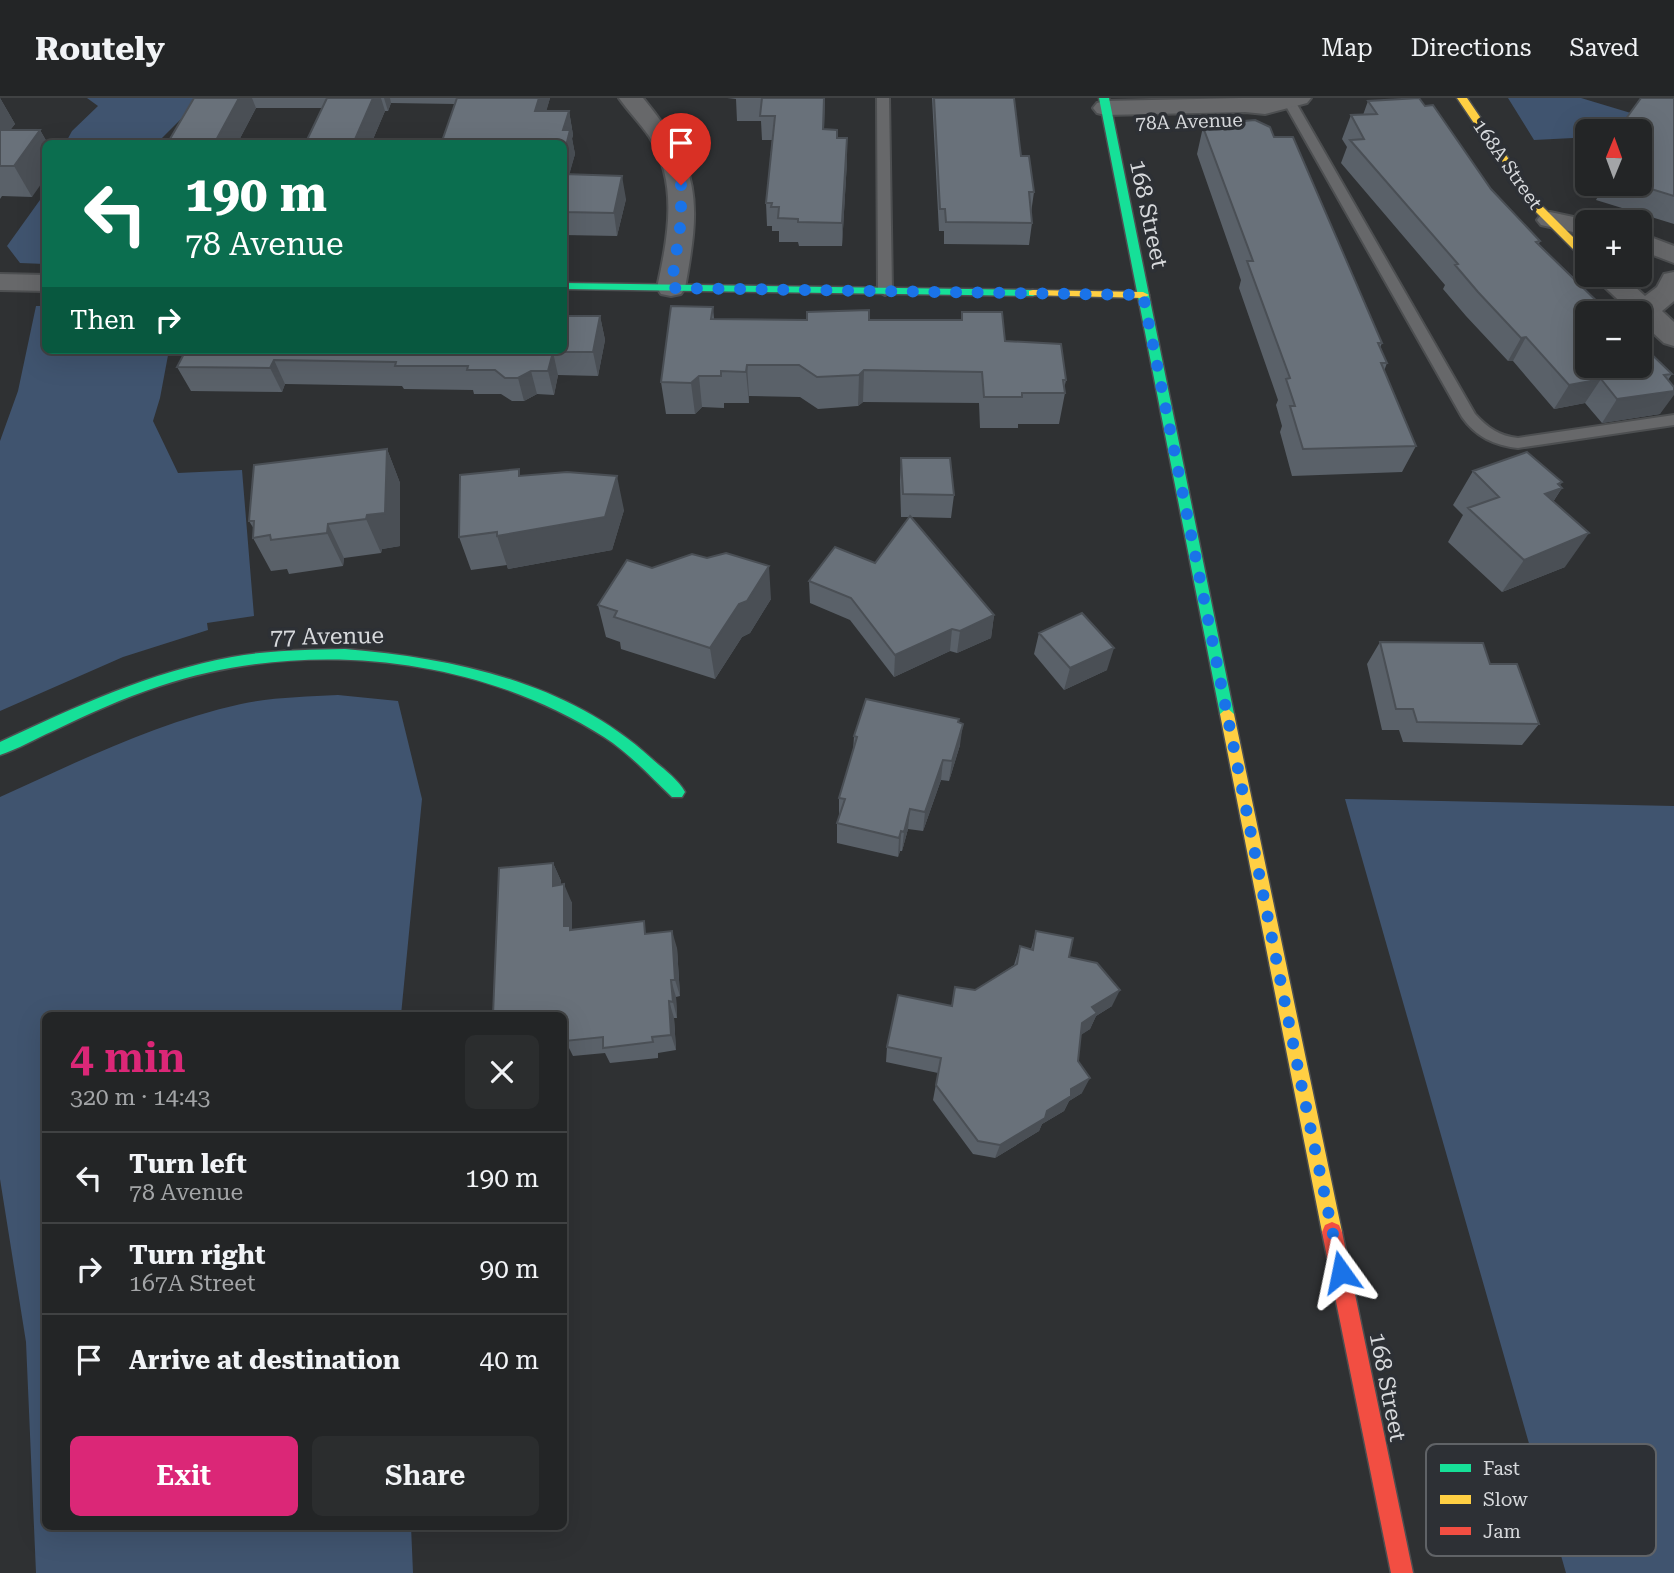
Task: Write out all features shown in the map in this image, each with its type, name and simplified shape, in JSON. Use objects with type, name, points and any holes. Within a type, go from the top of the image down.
[{"type":"street","points":[[631,98],[662,138],[677,169],[681,185],[681,221],[671,288]]},
{"type":"street","name":"168A Street","points":[[1462,98],[1534,204],[1575,245]]},
{"type":"street","name":"78A Avenue","points":[[1106,110],[1242,120],[1258,118],[1265,107],[1294,99]]},
{"type":"street","name":"168 Street","points":[[1106,110],[1402,1573]]},
{"type":"street","points":[[1550,220],[1575,225]]},
{"type":"street","points":[[1652,246],[1674,255]]},
{"type":"street","points":[[1652,305],[1668,292],[1674,280]]},
{"type":"street","points":[[0,282],[42,283]]},
{"type":"street","points":[[567,286],[1143,295]]},
{"type":"street","points":[[1620,287],[1636,301]]},
{"type":"street","points":[[1652,316],[1674,337]]},
{"type":"street","name":"77 Avenue","points":[[0,749],[131,690],[192,671],[305,653],[359,654],[439,666],[523,689],[574,713],[622,742],[677,792]]},
{"type":"lane","points":[[883,98],[885,291]]},
{"type":"lane","points":[[1294,99],[1469,416],[1482,431],[1501,441],[1518,443],[1674,420]]},
{"type":"shaded area","points":[[87,98],[202,98],[160,140],[67,140],[72,131],[98,106]]},
{"type":"shaded area","points":[[1508,98],[1581,98],[1651,119],[1575,119],[1575,139],[1534,140]]},
{"type":"shaded area","points":[[1652,119],[1674,126],[1652,129]]},
{"type":"shaded area","points":[[42,197],[42,264],[20,263],[7,246]]},
{"type":"shaded area","points":[[36,306],[42,306],[42,354],[168,354],[153,421],[178,473],[242,470],[254,616],[207,623],[208,630],[123,657],[0,711],[0,441],[18,391]]},
{"type":"shaded area","points":[[338,695],[398,701],[422,799],[401,1012],[42,1012],[42,1530],[411,1530],[413,1573],[36,1573],[26,1342],[0,1179],[0,797],[118,744],[179,721],[241,704]]},
{"type":"shaded area","points":[[1345,799],[1674,806],[1674,1573],[1566,1573],[1561,1556],[1656,1556],[1656,1444],[1529,1444]]},
{"type":"building","points":[[194,98],[239,98],[216,140],[169,140]]},
{"type":"building","points":[[327,98],[373,98],[355,140],[307,140]]},
{"type":"building","points":[[457,98],[539,98],[535,111],[569,111],[563,130],[570,130],[567,142],[442,140]]},
{"type":"building","points":[[762,98],[824,98],[823,129],[837,130],[837,138],[847,138],[842,223],[798,222],[798,219],[778,218],[779,207],[771,207],[772,203],[766,203],[775,116],[760,116]]},
{"type":"building","points":[[934,98],[1014,98],[1021,156],[1029,156],[1034,192],[1029,192],[1032,223],[946,222],[945,209],[940,209]]},
{"type":"building","points":[[1419,98],[1425,106],[1433,105],[1491,189],[1540,241],[1536,242],[1575,280],[1575,287],[1582,287],[1597,301],[1575,301],[1575,378],[1652,378],[1652,355],[1672,374],[1664,375],[1674,387],[1674,391],[1617,399],[1601,379],[1569,385],[1526,337],[1521,338],[1478,292],[1455,265],[1458,264],[1350,140],[1364,139],[1351,115],[1377,114],[1368,101]]},
{"type":"building","points":[[1641,98],[1674,98],[1674,196],[1652,189],[1652,119],[1626,119]]},
{"type":"building","points":[[1255,120],[1270,127],[1274,137],[1293,137],[1382,343],[1378,343],[1387,363],[1381,363],[1416,446],[1303,449],[1290,406],[1295,406],[1286,379],[1290,378],[1247,261],[1253,261],[1203,127]]},
{"type":"building","points":[[0,130],[40,130],[14,166],[0,166]]},
{"type":"building","points":[[567,174],[622,176],[614,213],[567,212]]},
{"type":"building","points":[[671,306],[713,307],[711,319],[807,320],[807,312],[869,310],[869,320],[962,320],[962,312],[1002,312],[1005,341],[1061,344],[1065,393],[1022,393],[1022,397],[984,397],[982,372],[864,370],[859,375],[817,377],[799,365],[747,365],[746,372],[721,371],[721,376],[699,376],[691,383],[661,382]]},
{"type":"building","points":[[567,316],[600,316],[593,352],[567,352]]},
{"type":"building","points":[[184,354],[552,354],[548,371],[531,371],[518,378],[505,378],[495,370],[467,370],[468,366],[395,366],[396,362],[274,360],[270,368],[177,367]]},
{"type":"building","points":[[387,449],[385,513],[367,515],[366,519],[328,524],[327,533],[271,540],[270,535],[253,538],[254,521],[249,521],[254,465]]},
{"type":"building","points":[[1527,452],[1562,482],[1558,484],[1562,488],[1545,494],[1589,533],[1524,560],[1468,508],[1499,497],[1473,471]]},
{"type":"building","points":[[901,458],[950,458],[954,495],[903,494]]},
{"type":"building","points":[[519,469],[519,476],[567,472],[617,476],[605,517],[497,536],[497,532],[459,537],[460,475]]},
{"type":"building","points":[[910,516],[994,615],[960,631],[952,629],[895,655],[851,598],[809,581],[835,547],[875,563]]},
{"type":"building","points":[[726,553],[769,566],[747,601],[739,604],[710,648],[614,617],[617,611],[598,605],[627,560],[652,568],[692,554],[707,558]]},
{"type":"building","points":[[1082,613],[1114,648],[1070,668],[1039,633]]},
{"type":"building","points":[[1380,642],[1483,643],[1490,664],[1517,664],[1539,724],[1417,722],[1413,709],[1396,709]]},
{"type":"building","points":[[866,699],[959,719],[958,722],[963,724],[952,761],[943,760],[925,812],[910,809],[904,832],[901,831],[899,838],[837,823],[845,799],[839,798]]},
{"type":"building","points":[[553,863],[553,886],[564,884],[564,926],[570,926],[570,930],[644,921],[645,934],[672,931],[675,980],[671,980],[673,1002],[669,1001],[671,1035],[652,1037],[653,1042],[603,1048],[603,1037],[567,1041],[567,1012],[493,1012],[499,868]]},
{"type":"building","points":[[1036,931],[1073,938],[1069,957],[1097,963],[1120,990],[1092,1007],[1097,1013],[1082,1023],[1078,1061],[1090,1078],[1071,1089],[1071,1096],[1047,1111],[1045,1118],[1000,1145],[978,1141],[936,1085],[941,1058],[887,1047],[898,995],[952,1006],[955,987],[975,990],[1017,964],[1020,946],[1033,950]]},
{"type":"traffic: fast","points":[[1104,98],[1227,714]]},
{"type":"traffic: fast","points":[[567,286],[1033,293]]},
{"type":"traffic: fast","points":[[0,749],[111,698],[181,674],[234,662],[288,656],[345,655],[401,659],[457,669],[511,685],[562,706],[609,733],[677,792]]},
{"type":"traffic: slow","points":[[1462,98],[1534,204],[1575,245]]},
{"type":"traffic: slow","points":[[1033,293],[1143,295]]},
{"type":"traffic: slow","points":[[1227,714],[1332,1232]]},
{"type":"traffic: jam","points":[[1332,1232],[1402,1573]]},
{"type":"route","points":[[681,185],[681,221],[671,288],[1143,295],[1341,1272]]}]
